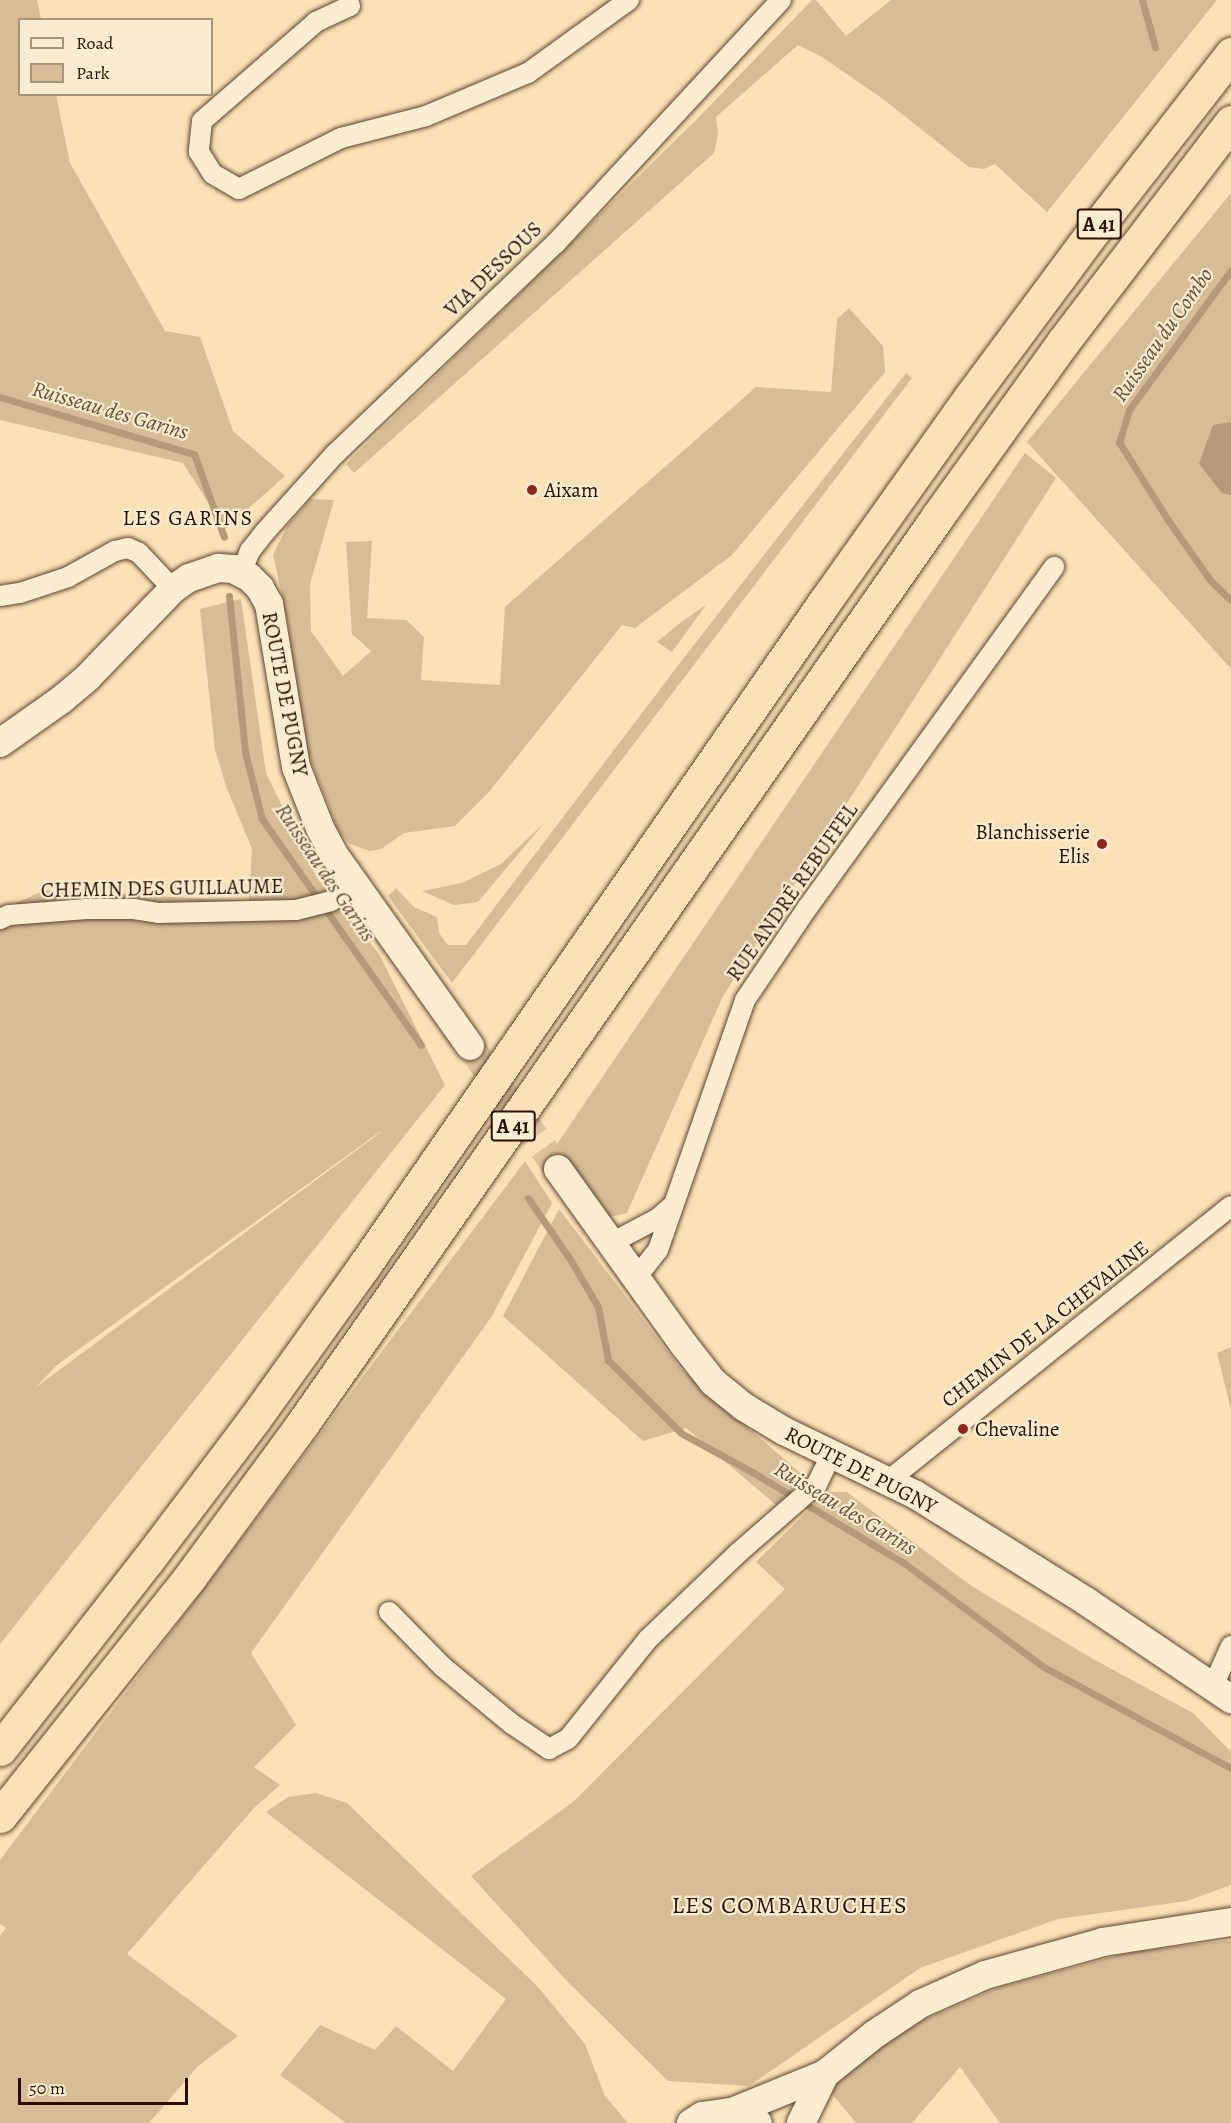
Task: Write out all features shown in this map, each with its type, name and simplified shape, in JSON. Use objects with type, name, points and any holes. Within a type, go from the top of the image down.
[{"type":"highway","name":"A 41","points":[[0,1749],[253,1421],[364,1266],[823,604],[971,396],[1095,229],[1231,54]]},
{"type":"highway","name":"A 41","points":[[0,1816],[190,1577],[310,1414],[1062,342],[1231,122]]},
{"type":"street","points":[[350,6],[316,22],[202,121],[199,152],[213,174],[239,189],[341,138],[426,116],[528,73],[629,0]]},
{"type":"street","name":"VIA DESSOUS","points":[[241,573],[250,551],[335,454],[555,244],[782,0]]},
{"type":"street","points":[[0,596],[20,594],[68,577],[115,551],[128,548],[139,553],[173,589]]},
{"type":"street","name":"RUE ANDRÉ REBUFFEL","points":[[633,1277],[643,1269],[658,1250],[745,1000],[808,907],[1054,567]]},
{"type":"street","points":[[0,743],[61,700],[88,676],[173,589],[189,578],[218,568],[241,573]]},
{"type":"street","name":"ROUTE DE PUGNY","points":[[241,573],[260,588],[269,604],[296,767],[320,828],[356,886],[470,1047]]},
{"type":"street","name":"CHEMIN DES GUILLAUME","points":[[0,919],[9,915],[87,909],[134,909],[158,914],[296,910],[331,901],[356,886]]},
{"type":"street","name":"ROUTE DE PUGNY","points":[[558,1169],[633,1277],[713,1382],[744,1407],[831,1455],[890,1480],[1087,1602],[1222,1692]]},
{"type":"street","points":[[611,1243],[657,1219],[673,1205]]},
{"type":"street","name":"CHEMIN DE LA CHEVALINE","points":[[890,1480],[1231,1206]]},
{"type":"street","points":[[389,1612],[443,1667],[512,1724],[549,1749],[568,1739],[648,1639],[738,1553],[790,1510],[817,1484],[831,1455]]},
{"type":"street","points":[[1222,1692],[1231,1646]]},
{"type":"street","points":[[691,2123],[702,2116],[732,2112],[825,2074],[875,2034],[920,2004],[985,1975],[1103,1942],[1231,1922]]},
{"type":"street","points":[[801,2123],[825,2074]]},
{"type":"street","points":[[732,2112],[758,2123]]},
{"type":"green space","points":[[0,0],[37,0],[41,18],[18,18],[18,96],[56,96],[70,163],[165,331],[200,337],[233,431],[285,476],[225,529],[183,463],[0,420]]},
{"type":"green space","points":[[812,0],[816,0],[846,36],[891,0],[1217,0],[1047,212],[995,164],[984,169],[969,167],[883,99],[822,57],[798,45],[716,117],[718,134],[714,153],[354,473],[346,464],[695,121]]},
{"type":"green space","points":[[1231,193],[1231,669],[1027,442]]},
{"type":"green space","points":[[849,308],[883,346],[885,372],[732,555],[635,628],[622,625],[489,792],[455,826],[404,833],[381,849],[370,851],[350,844],[338,830],[307,750],[286,613],[273,555],[287,526],[311,499],[334,500],[310,584],[311,631],[343,676],[371,651],[352,634],[346,542],[372,541],[367,618],[406,620],[424,637],[421,680],[500,685],[505,607],[756,387],[831,392],[837,319]]},
{"type":"green space","points":[[906,373],[912,378],[452,983],[388,896],[396,888],[414,907],[437,917],[439,933],[448,945],[466,945],[686,655]]},
{"type":"green space","points":[[1025,453],[1056,478],[723,996],[627,1213],[610,1217],[592,1200],[555,1147]]},
{"type":"green space","points":[[241,599],[266,773],[317,878],[379,954],[445,1085],[0,1644],[0,911],[44,890],[249,901],[252,849],[226,786],[215,749],[200,609]],"holes":[[[381,1132],[35,1388],[57,1365]]]},
{"type":"green space","points":[[706,605],[672,652],[657,642],[681,622]]},
{"type":"green space","points":[[545,822],[478,902],[454,905],[422,891],[462,883],[501,864]]},
{"type":"green space","points":[[525,1161],[552,1203],[492,1316],[251,1653],[296,1725],[254,1767],[280,1785],[254,1808],[127,1954],[238,2036],[198,2066],[149,2123],[0,2123],[0,1936],[6,1928],[0,1924],[0,1860]]},
{"type":"green space","points":[[559,1209],[681,1369],[806,1478],[776,1505],[686,1428],[643,1441],[503,1316]]},
{"type":"green space","points":[[1231,1347],[1231,1410],[1217,1353]]},
{"type":"green space","points":[[827,1492],[847,1492],[970,1585],[1093,1659],[1193,1713],[1231,1752],[1231,1885],[1187,1901],[1058,1919],[920,1968],[749,2086],[668,2081],[566,1980],[471,1876],[573,1802],[785,1589],[756,1562]]},
{"type":"green space","points":[[316,1793],[347,1803],[538,1987],[585,2044],[605,2096],[628,2123],[346,2123],[280,2075],[320,2025],[375,2050],[396,2026],[453,2071],[506,1999],[266,1812],[288,1797]]},
{"type":"green space","points":[[1231,1940],[1231,2123],[1000,2123],[960,2067],[912,2123],[856,2123],[828,2089],[905,2028],[1000,1987],[1131,1952]]},
{"type":"shaded area","points":[[1231,422],[1231,495],[1222,493],[1199,464],[1213,425]]},
{"type":"waterway","points":[[1142,0],[1155,47]]},
{"type":"waterway","name":"Ruisseau du Combo","points":[[1231,270],[1129,410],[1119,442],[1168,520],[1210,580],[1231,600]]},
{"type":"waterway","name":"Ruisseau des Garins","points":[[0,397],[194,454],[224,537]]},
{"type":"waterway","name":"Ruisseau des Garins","points":[[229,596],[245,752],[262,819],[421,1045]]},
{"type":"waterway","name":"Ruisseau des Garins","points":[[528,1198],[570,1259],[598,1307],[608,1360],[681,1433],[754,1473],[904,1563],[1042,1666],[1231,1768]]},
{"type":"tunnel","points":[[470,1046],[558,1169]]},
{"type":"place","name":"Aixam","points":[[532,490]]},
{"type":"place","name":"Blanchisserie Elis","points":[[1102,844]]},
{"type":"place","name":"Chevaline","points":[[963,1429]]},
{"type":"district","name":"LES GARINS","points":[[188,519]]},
{"type":"district","name":"LES COMBARUCHES","points":[[790,1906]]}]
